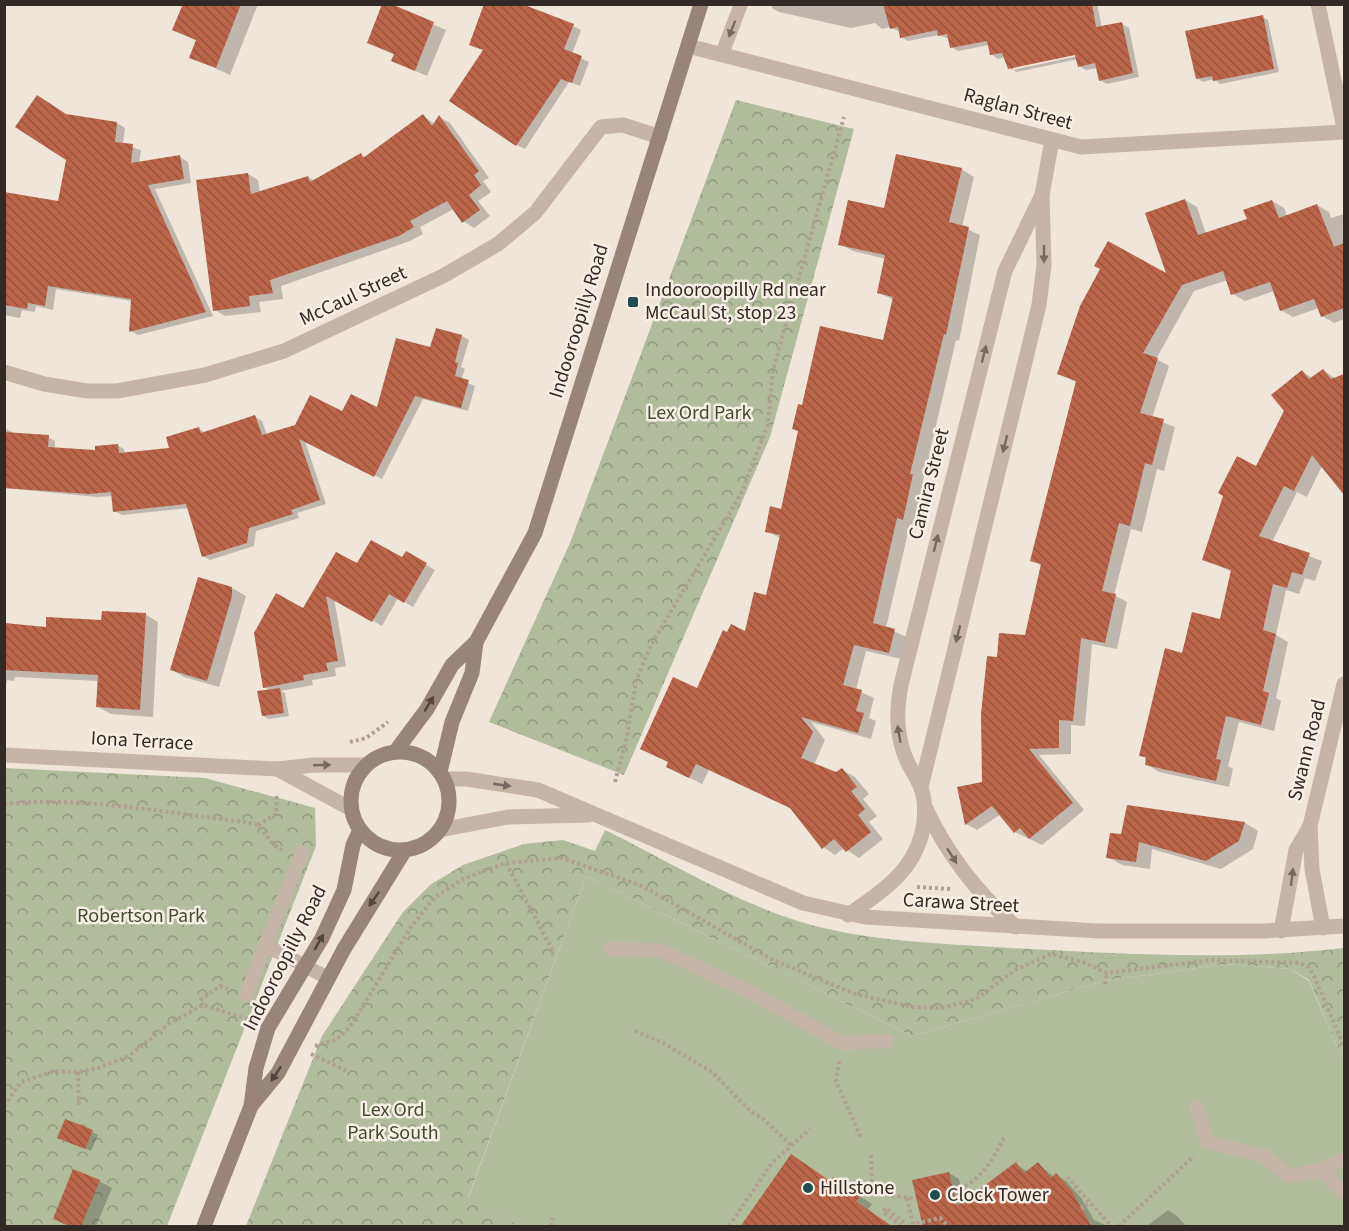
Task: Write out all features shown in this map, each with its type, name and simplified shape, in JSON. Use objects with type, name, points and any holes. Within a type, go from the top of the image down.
[{"type":"main road","name":"Indooroopilly Road","points":[[396,752],[427,709],[452,665],[476,642],[516,571],[539,523],[701,4]]},
{"type":"main road","name":"Indooroopilly Road","points":[[442,775],[458,702],[472,673],[476,642]]},
{"type":"main road","points":[[396,752],[412,753],[428,760],[442,775],[449,805],[441,830],[418,847],[405,850],[388,849],[372,842],[360,830],[351,809],[351,793],[356,778],[366,765],[380,756],[396,752]]},
{"type":"main road","name":"Indooroopilly Road","points":[[204,1227],[251,1106],[256,1068],[268,1028],[322,938],[344,890],[353,845],[360,830]]},
{"type":"main road","name":"Indooroopilly Road","points":[[251,1106],[278,1073],[369,906],[405,850]]},
{"type":"street","points":[[1318,4],[1344,130]]},
{"type":"street","name":"Raglan Street","points":[[688,46],[1052,140],[1090,147],[1344,130]]},
{"type":"street","name":"McCaul Street","points":[[4,372],[44,384],[87,391],[117,391],[205,375],[268,356],[443,276],[498,244],[535,213],[598,129],[606,125],[623,125],[660,137]]},
{"type":"street","name":"Camira Street","points":[[921,787],[1039,304],[1044,265],[1042,195],[1052,140]]},
{"type":"street","name":"Camira Street","points":[[848,915],[884,890],[905,870],[921,836],[924,804],[921,787],[908,764],[899,739],[897,717],[901,685],[1005,271],[1042,195]]},
{"type":"street","name":"Swann Road","points":[[1323,928],[1312,869],[1310,826],[1344,684]]},
{"type":"street","name":"Iona Terrace","points":[[4,755],[277,769],[314,765],[366,765]]},
{"type":"street","name":"Iona Terrace","points":[[277,769],[351,809]]},
{"type":"street","name":"Carawa Street","points":[[442,775],[538,790],[794,899],[848,915],[891,920],[1098,931],[1281,931],[1344,926]]},
{"type":"street","name":"Camira Street","points":[[924,804],[944,844],[971,883],[1016,927]]},
{"type":"street","name":"Carawa Street","points":[[441,830],[508,817],[594,815]]},
{"type":"street","name":"Swann Road","points":[[1281,931],[1296,850],[1310,826]]},
{"type":"lane","points":[[722,54],[741,4]]},
{"type":"lane","points":[[246,994],[267,946],[300,856]]},
{"type":"lane","points":[[267,946],[328,978]]},
{"type":"lane","points":[[610,949],[660,950],[747,991],[842,1043],[887,1041]]},
{"type":"lane","points":[[1197,1107],[1207,1142],[1264,1156],[1289,1176],[1321,1170],[1344,1159]]},
{"type":"lane","points":[[1321,1170],[1344,1193]]},
{"type":"path","points":[[615,782],[627,737],[636,681],[651,645],[741,494],[768,424],[773,370],[844,117]]},
{"type":"path","points":[[348,743],[366,738],[394,716]]},
{"type":"path","points":[[4,804],[54,802],[132,806],[258,825],[276,814],[278,791]]},
{"type":"path","points":[[258,825],[273,844],[300,856]]},
{"type":"path","points":[[308,1044],[314,1046],[336,1041],[350,1026],[411,927],[434,898],[463,879],[506,863],[562,858],[642,886],[773,960],[855,994],[914,1007],[942,1008],[976,999],[1015,970],[1050,954],[1083,962],[1107,973],[1212,960],[1300,963],[1314,976],[1344,1046]]},
{"type":"path","points":[[506,863],[554,953],[549,954]]},
{"type":"path","points":[[910,887],[963,890]]},
{"type":"path","points":[[1105,984],[1107,973]]},
{"type":"path","points":[[220,986],[200,1000],[203,1005],[257,1023]]},
{"type":"path","points":[[4,1106],[21,1082],[54,1071],[78,1072],[98,1068],[129,1056],[170,1023],[203,1005]]},
{"type":"path","points":[[635,1031],[663,1043],[712,1072],[751,1112],[762,1118],[791,1145]]},
{"type":"path","points":[[311,1054],[347,1071]]},
{"type":"path","points":[[78,1072],[79,1107]]},
{"type":"path","points":[[836,1081],[861,1138]]},
{"type":"path","points":[[729,1227],[772,1163],[810,1129]]},
{"type":"path","points":[[954,1191],[970,1185],[990,1165],[1005,1136]]},
{"type":"path","points":[[1119,1227],[1207,1142]]},
{"type":"path","points":[[871,1155],[876,1193],[916,1199]]},
{"type":"path","points":[[1067,1177],[1088,1204],[1111,1227]]},
{"type":"path","points":[[907,1198],[914,1225]]},
{"type":"path","points":[[1081,1208],[1088,1204]]},
{"type":"path","points":[[901,1227],[883,1212],[886,1208],[908,1226],[940,1218]]},
{"type":"path","points":[[938,1210],[940,1218],[948,1227]]},
{"type":"path","points":[[551,1227],[553,1218]]},
{"type":"green space","name":"Lex Ord Park","points":[[736,100],[854,129],[770,437],[624,775],[489,722],[570,543]]},
{"type":"green space","name":"Robertson Park","points":[[5,768],[205,778],[315,808],[316,846],[167,1226],[5,1226]]},
{"type":"green space","name":"Lex Ord Park South","points":[[605,830],[748,902],[798,921],[850,933],[930,943],[1135,954],[1260,954],[1344,948],[1344,1063],[1309,980],[1290,969],[1225,964],[1104,981],[912,1036],[586,876],[468,1198],[521,1226],[246,1226],[322,1036],[403,912],[430,885],[463,865],[524,844],[563,840],[595,851]]},
{"type":"green space","points":[[586,876],[912,1036],[1104,981],[1225,964],[1290,969],[1309,981],[1344,1063],[1344,1226],[521,1226],[468,1199]]},
{"type":"building","points":[[183,4],[241,4],[216,68],[189,58],[196,40],[172,30]]},
{"type":"building","points":[[382,4],[391,4],[434,22],[415,71],[391,61],[394,54],[367,43]]},
{"type":"building","points":[[484,4],[522,4],[574,24],[564,49],[582,56],[572,83],[561,79],[516,146],[449,101],[483,50],[469,45]]},
{"type":"building","points":[[883,4],[1092,4],[1096,27],[1122,22],[1133,73],[1099,81],[1095,63],[1078,67],[1075,55],[1008,69],[1002,53],[990,55],[987,41],[950,48],[947,34],[938,36],[937,30],[900,38],[898,27],[890,29]]},
{"type":"building","points":[[1263,15],[1274,69],[1213,81],[1212,76],[1196,79],[1185,31]]},
{"type":"building","points":[[37,95],[66,114],[117,122],[115,142],[133,144],[131,163],[180,155],[184,179],[148,185],[206,312],[129,332],[131,299],[48,286],[45,306],[28,303],[27,309],[4,305],[4,192],[58,201],[66,160],[15,127]]},
{"type":"building","points":[[423,114],[432,126],[439,115],[479,171],[474,175],[481,185],[469,195],[480,210],[462,223],[447,201],[410,221],[414,227],[399,236],[270,280],[273,293],[249,296],[250,306],[213,311],[196,180],[248,173],[251,194],[308,176],[310,182],[361,153],[363,158]]},
{"type":"building","points":[[896,154],[962,168],[949,222],[969,227],[946,335],[944,334],[910,474],[913,474],[903,520],[897,518],[873,623],[895,629],[889,653],[854,645],[843,685],[862,690],[856,711],[864,713],[858,733],[801,717],[813,732],[801,758],[836,772],[842,768],[857,787],[851,791],[865,809],[858,815],[871,832],[846,852],[834,839],[822,849],[790,808],[696,764],[689,778],[666,767],[668,762],[640,749],[673,677],[697,688],[723,630],[727,632],[731,624],[745,631],[754,592],[766,595],[780,535],[765,532],[770,506],[781,509],[798,431],[792,429],[798,404],[802,405],[820,326],[883,340],[893,297],[877,293],[885,255],[838,245],[848,200],[884,208]]},
{"type":"building","points":[[1185,199],[1198,235],[1247,219],[1243,210],[1272,200],[1279,218],[1317,204],[1334,247],[1344,243],[1344,308],[1321,317],[1314,299],[1280,311],[1270,282],[1231,295],[1223,271],[1182,285],[1143,353],[1158,358],[1140,413],[1164,419],[1152,465],[1145,463],[1130,526],[1119,523],[1102,591],[1116,594],[1105,643],[1081,638],[1073,721],[1059,720],[1059,748],[1029,749],[1073,803],[1029,839],[1020,828],[1014,833],[992,806],[965,825],[957,787],[982,782],[981,714],[987,656],[997,657],[999,633],[1025,635],[1041,564],[1030,561],[1076,381],[1057,374],[1080,306],[1100,269],[1094,266],[1108,241],[1166,273],[1145,213]]},
{"type":"building","points":[[436,328],[462,335],[455,362],[458,363],[455,376],[469,380],[461,408],[415,396],[374,477],[299,439],[320,500],[291,510],[293,514],[249,528],[247,543],[202,557],[186,504],[113,512],[111,492],[89,494],[4,488],[4,432],[49,435],[48,447],[95,450],[95,446],[118,444],[119,453],[169,448],[166,437],[199,427],[201,433],[255,415],[262,435],[295,425],[310,395],[342,411],[351,394],[377,407],[396,338],[430,347]]},
{"type":"building","points":[[1323,369],[1331,379],[1344,374],[1344,495],[1312,455],[1294,491],[1284,486],[1259,536],[1310,553],[1302,575],[1292,572],[1287,588],[1273,584],[1263,630],[1276,634],[1263,691],[1269,693],[1261,725],[1226,716],[1216,759],[1221,760],[1216,781],[1145,765],[1146,757],[1139,756],[1165,648],[1182,653],[1192,612],[1220,619],[1231,570],[1202,560],[1223,496],[1218,493],[1237,456],[1256,466],[1284,411],[1271,395],[1302,370],[1309,379]]},
{"type":"building","points":[[371,540],[402,557],[406,551],[427,563],[404,603],[389,594],[372,622],[326,596],[338,661],[326,663],[328,671],[303,675],[304,680],[263,688],[254,633],[276,593],[303,608],[336,552],[357,563]]},
{"type":"building","points":[[198,577],[232,587],[232,596],[207,681],[170,670]]},
{"type":"building","points":[[102,611],[146,613],[140,710],[96,707],[98,675],[4,670],[4,623],[46,627],[46,617],[101,620]]},
{"type":"building","points":[[280,688],[284,713],[262,716],[257,691]]},
{"type":"building","points":[[1127,805],[1245,822],[1239,841],[1206,861],[1139,842],[1136,862],[1106,858],[1110,833],[1121,834]]},
{"type":"building","points":[[65,1119],[93,1130],[85,1149],[57,1138]]},
{"type":"building","name":"Hillstone","points":[[791,1154],[830,1181],[833,1177],[861,1196],[856,1201],[893,1227],[740,1227]]},
{"type":"building","points":[[1016,1162],[1024,1173],[1038,1162],[1051,1178],[1056,1173],[1071,1190],[1092,1227],[923,1227],[912,1180],[949,1172],[957,1206]]},
{"type":"building","points":[[73,1169],[100,1180],[81,1227],[72,1227],[53,1219]]},
{"type":"place","name":"Indooroopilly Rd near McCaul St, stop 23","points":[[633,302]]},
{"type":"place","name":"Hillstone","points":[[808,1188]]},
{"type":"place","name":"Clock Tower","points":[[935,1195]]}]
